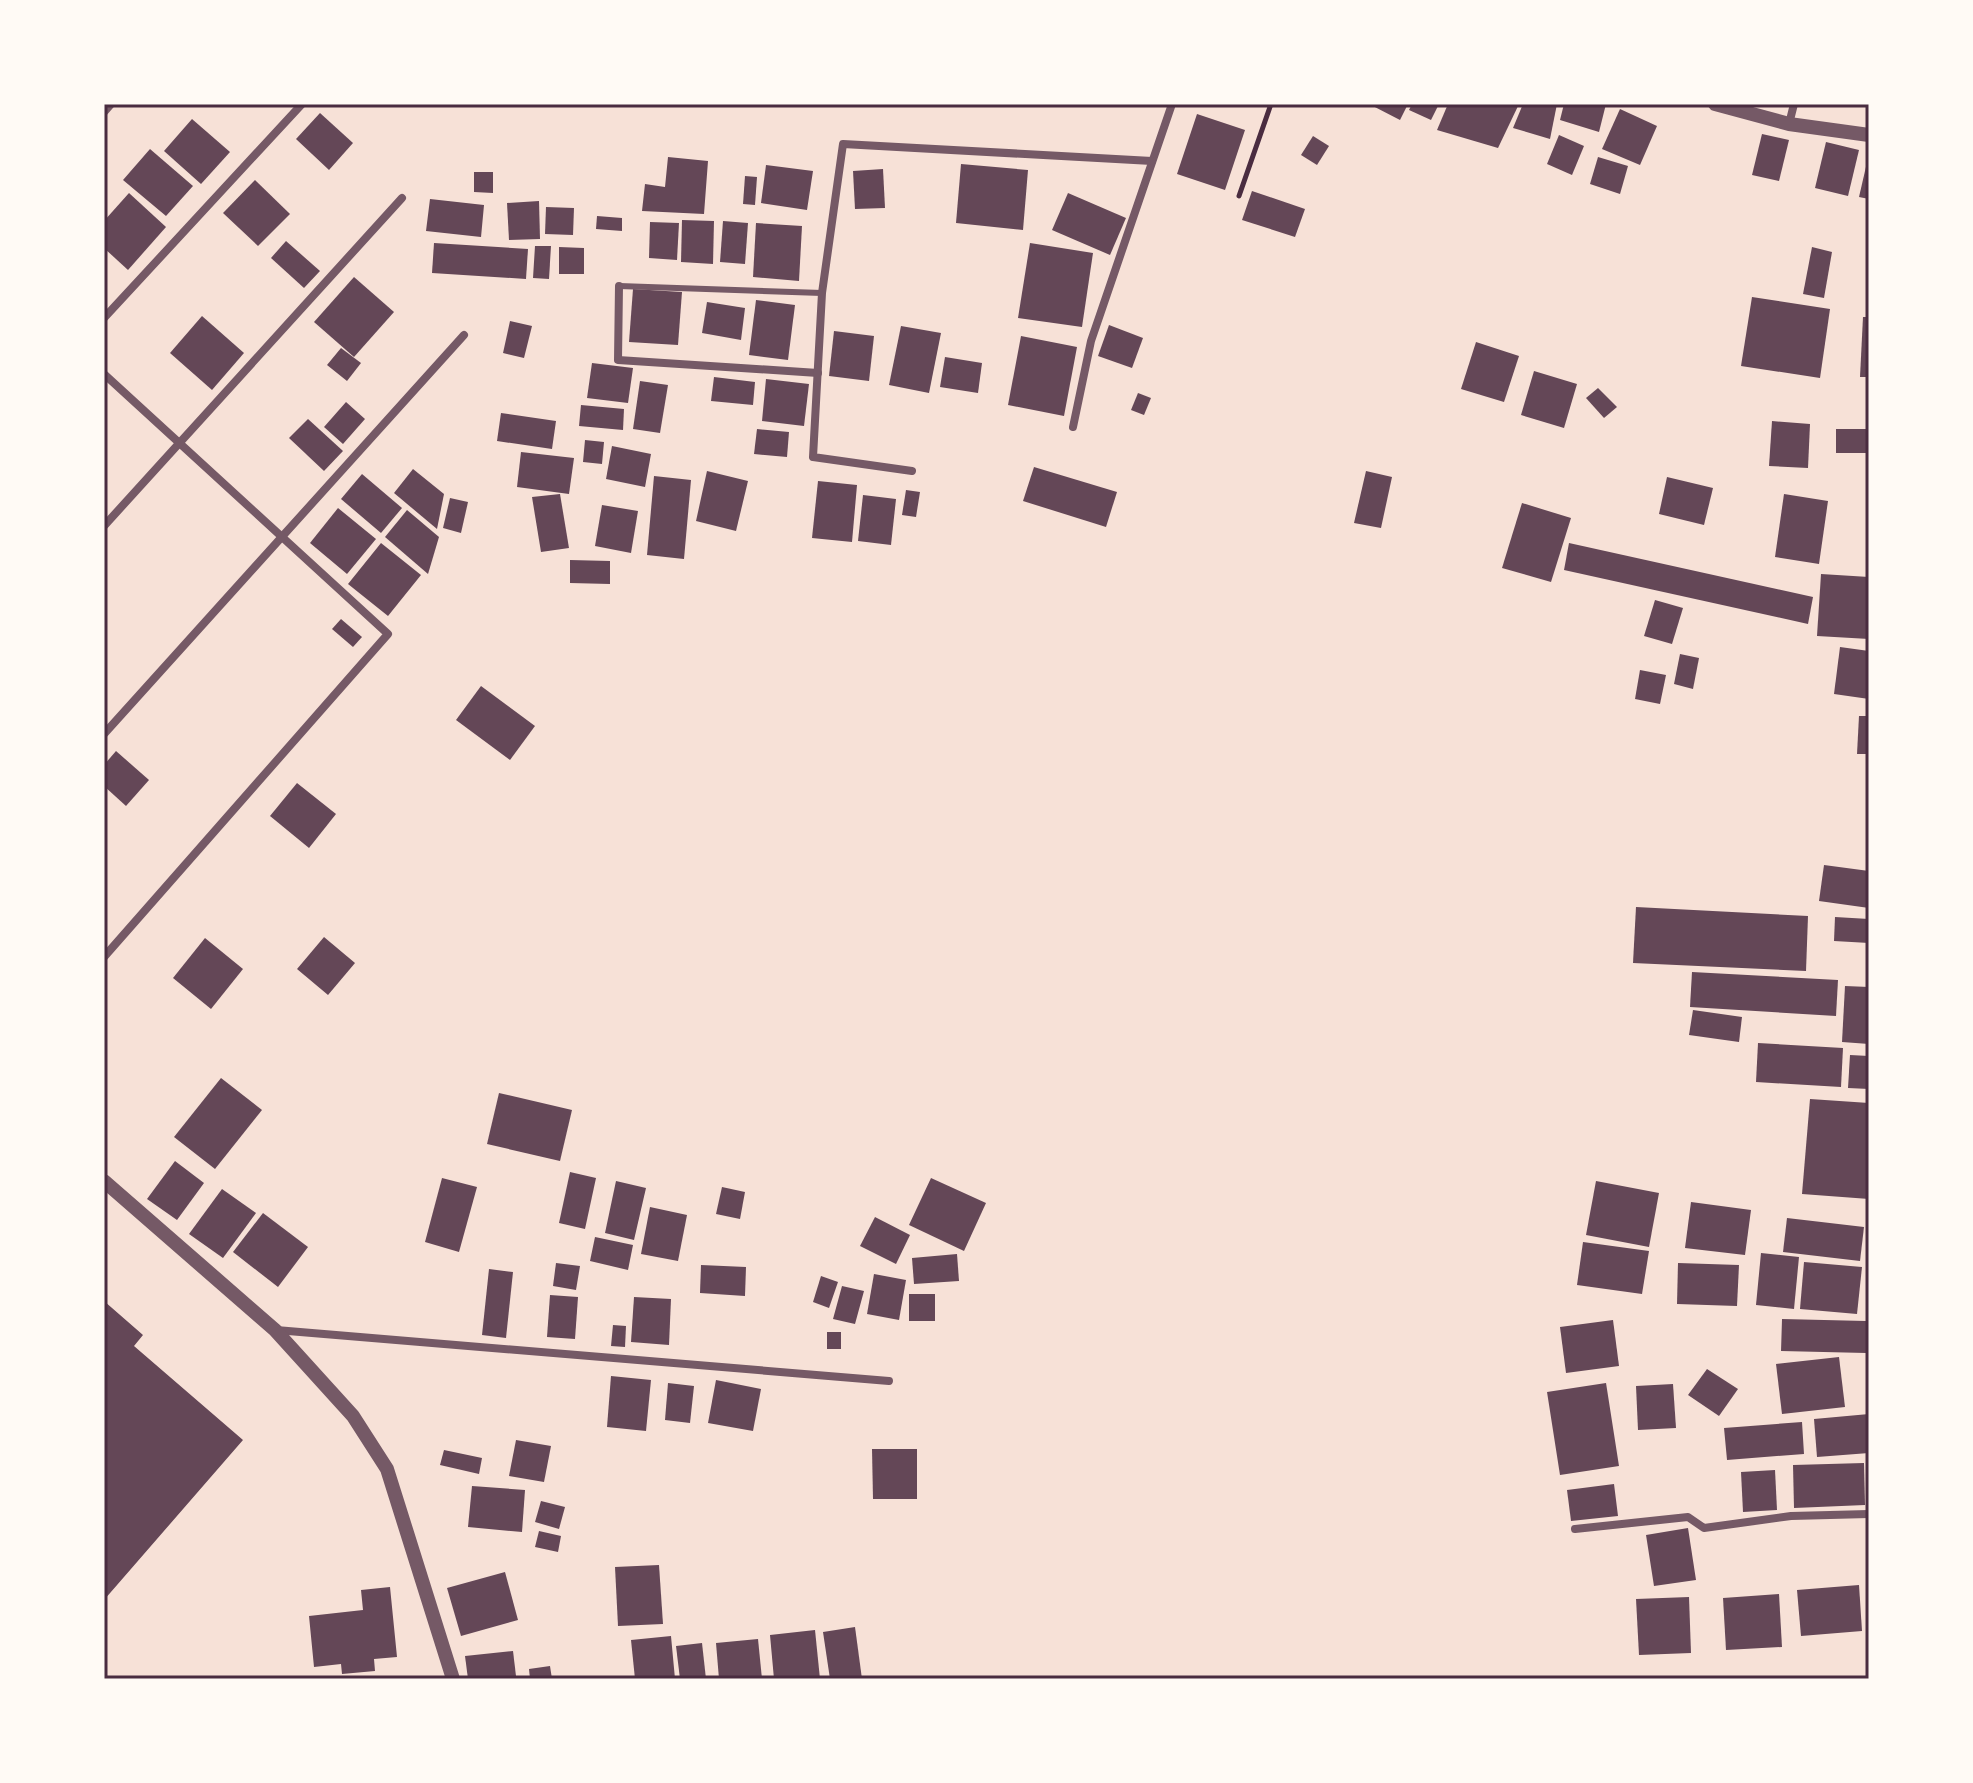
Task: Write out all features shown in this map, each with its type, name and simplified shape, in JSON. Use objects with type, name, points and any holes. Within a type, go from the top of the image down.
[{"type":"street","points":[[104,112],[111,104]]},
{"type":"street","points":[[104,318],[302,104]]},
{"type":"street","points":[[1073,427],[1091,341],[1172,104]]},
{"type":"street","points":[[1715,104],[1789,124],[1869,135]]},
{"type":"street","points":[[1789,124],[1794,104]]},
{"type":"street","points":[[912,471],[813,457],[822,293],[843,144],[1152,161]]},
{"type":"street","points":[[104,526],[402,198]]},
{"type":"street","points":[[619,286],[618,360],[818,373]]},
{"type":"street","points":[[104,734],[464,335]]},
{"type":"street","points":[[104,374],[388,634],[104,957]]},
{"type":"street","points":[[104,1181],[275,1330],[353,1416],[387,1469],[453,1679]]},
{"type":"street","points":[[275,1330],[889,1381]]},
{"type":"street","points":[[1575,1529],[1688,1517],[1704,1528],[1791,1516],[1869,1514]]},
{"type":"lane","points":[[619,286],[822,293]]},
{"type":"path","points":[[1239,196],[1271,104]]},
{"type":"building","points":[[1369,104],[1408,104],[1400,120]]},
{"type":"building","points":[[1412,104],[1439,104],[1431,120],[1409,110]]},
{"type":"building","points":[[1448,104],[1519,104],[1498,148],[1437,130]]},
{"type":"building","points":[[1523,104],[1557,104],[1550,139],[1513,128]]},
{"type":"building","points":[[1564,104],[1606,104],[1599,132],[1560,120]]},
{"type":"building","points":[[1620,109],[1657,126],[1640,165],[1602,149]]},
{"type":"building","points":[[320,113],[353,143],[329,170],[296,139]]},
{"type":"building","points":[[1197,114],[1245,130],[1225,190],[1177,174]]},
{"type":"building","points":[[192,119],[230,152],[201,184],[164,151]]},
{"type":"building","points":[[1762,134],[1789,140],[1779,181],[1752,175]]},
{"type":"building","points":[[1559,135],[1584,146],[1572,175],[1547,164]]},
{"type":"building","points":[[1313,136],[1329,146],[1317,165],[1301,155]]},
{"type":"building","points":[[1826,142],[1859,150],[1848,196],[1815,188]]},
{"type":"building","points":[[150,149],[193,186],[166,216],[123,180]]},
{"type":"building","points":[[668,157],[708,161],[704,214],[642,211],[645,184],[665,187]]},
{"type":"building","points":[[1598,157],[1628,166],[1620,194],[1590,184]]},
{"type":"building","points":[[1869,158],[1869,199],[1859,197]]},
{"type":"building","points":[[961,164],[1028,170],[1023,230],[956,223]]},
{"type":"building","points":[[766,165],[813,171],[807,210],[761,203]]},
{"type":"building","points":[[883,169],[885,208],[855,209],[853,171]]},
{"type":"building","points":[[474,172],[493,172],[493,193],[474,192]]},
{"type":"building","points":[[745,176],[757,177],[755,205],[743,204]]},
{"type":"building","points":[[255,180],[290,214],[258,246],[223,213]]},
{"type":"building","points":[[1252,191],[1305,209],[1295,237],[1242,220]]},
{"type":"building","points":[[129,193],[166,227],[128,270],[104,248],[104,221]]},
{"type":"building","points":[[1068,193],[1126,218],[1110,255],[1052,230]]},
{"type":"building","points":[[430,199],[484,205],[481,237],[426,231]]},
{"type":"building","points":[[539,201],[540,239],[509,240],[507,203]]},
{"type":"building","points":[[546,207],[574,208],[573,235],[545,234]]},
{"type":"building","points":[[597,216],[622,218],[622,231],[596,229]]},
{"type":"building","points":[[682,220],[714,221],[713,264],[681,262]]},
{"type":"building","points":[[723,221],[748,223],[745,264],[720,262]]},
{"type":"building","points":[[650,222],[679,223],[677,260],[649,258]]},
{"type":"building","points":[[756,223],[802,226],[799,281],[753,277]]},
{"type":"building","points":[[286,241],[320,271],[304,288],[271,258]]},
{"type":"building","points":[[434,243],[528,249],[526,279],[432,273]]},
{"type":"building","points":[[1030,243],[1093,253],[1082,327],[1018,318]]},
{"type":"building","points":[[535,246],[551,246],[549,279],[533,278]]},
{"type":"building","points":[[559,247],[584,248],[584,274],[559,274]]},
{"type":"building","points":[[1812,247],[1832,252],[1824,298],[1803,294]]},
{"type":"building","points":[[354,277],[394,312],[354,357],[314,322]]},
{"type":"building","points":[[633,289],[682,292],[678,345],[629,342]]},
{"type":"building","points":[[1752,297],[1830,309],[1820,378],[1741,366]]},
{"type":"building","points":[[756,300],[795,305],[788,360],[749,355]]},
{"type":"building","points":[[707,302],[745,308],[741,340],[702,333]]},
{"type":"building","points":[[202,316],[244,353],[212,390],[170,353]]},
{"type":"building","points":[[1863,317],[1869,317],[1869,377],[1860,377]]},
{"type":"building","points":[[510,321],[532,326],[524,358],[503,353]]},
{"type":"building","points":[[1109,325],[1143,338],[1132,368],[1098,356]]},
{"type":"building","points":[[901,326],[941,333],[929,393],[889,385]]},
{"type":"building","points":[[834,331],[874,336],[869,381],[829,376]]},
{"type":"building","points":[[1021,336],[1077,347],[1064,416],[1008,405]]},
{"type":"building","points":[[1476,342],[1519,356],[1504,402],[1461,389]]},
{"type":"building","points":[[341,348],[361,363],[347,381],[327,365]]},
{"type":"building","points":[[945,357],[982,363],[978,393],[940,387]]},
{"type":"building","points":[[592,363],[633,368],[628,403],[587,398]]},
{"type":"building","points":[[1534,371],[1577,384],[1564,428],[1521,415]]},
{"type":"building","points":[[714,377],[755,382],[753,405],[711,401]]},
{"type":"building","points":[[766,379],[809,384],[804,426],[762,421]]},
{"type":"building","points":[[640,381],[668,385],[660,433],[633,429]]},
{"type":"building","points":[[1598,388],[1617,407],[1604,418],[1586,398]]},
{"type":"building","points":[[1138,393],[1151,398],[1144,415],[1131,410]]},
{"type":"building","points":[[346,402],[365,419],[343,444],[324,427]]},
{"type":"building","points":[[581,405],[624,409],[623,430],[579,426]]},
{"type":"building","points":[[501,413],[556,421],[552,449],[497,441]]},
{"type":"building","points":[[308,419],[343,451],[324,471],[289,438]]},
{"type":"building","points":[[1772,421],[1810,424],[1808,468],[1769,466]]},
{"type":"building","points":[[757,429],[789,432],[787,457],[754,454]]},
{"type":"building","points":[[1836,429],[1869,429],[1869,453],[1836,453]]},
{"type":"building","points":[[585,440],[604,442],[602,464],[583,462]]},
{"type":"building","points":[[612,446],[651,454],[645,487],[606,479]]},
{"type":"building","points":[[521,452],[574,458],[569,494],[517,487]]},
{"type":"building","points":[[1034,467],[1117,492],[1106,527],[1023,501]]},
{"type":"building","points":[[413,469],[444,494],[437,529],[394,493]]},
{"type":"building","points":[[707,471],[748,481],[736,531],[696,521]]},
{"type":"building","points":[[1366,471],[1392,477],[1381,528],[1354,523]]},
{"type":"building","points":[[362,474],[402,508],[381,533],[341,499]]},
{"type":"building","points":[[654,476],[691,480],[684,559],[647,555]]},
{"type":"building","points":[[1667,477],[1713,488],[1704,525],[1659,514]]},
{"type":"building","points":[[818,481],[857,485],[852,542],[812,538]]},
{"type":"building","points":[[906,490],[920,492],[916,517],[902,515]]},
{"type":"building","points":[[560,494],[569,548],[541,552],[532,497]]},
{"type":"building","points":[[1784,494],[1828,501],[1819,564],[1775,557]]},
{"type":"building","points":[[863,495],[896,499],[891,545],[858,541]]},
{"type":"building","points":[[450,498],[468,502],[461,533],[443,528]]},
{"type":"building","points":[[1522,503],[1571,518],[1551,582],[1502,568]]},
{"type":"building","points":[[602,505],[638,511],[631,553],[595,546]]},
{"type":"building","points":[[338,508],[376,539],[347,574],[310,543]]},
{"type":"building","points":[[407,510],[439,537],[428,574],[385,537]]},
{"type":"building","points":[[381,543],[421,575],[388,616],[348,584]]},
{"type":"building","points":[[1569,543],[1813,597],[1808,624],[1564,570]]},
{"type":"building","points":[[570,560],[610,561],[610,584],[570,583]]},
{"type":"building","points":[[1821,574],[1869,577],[1869,639],[1817,636]]},
{"type":"building","points":[[1655,600],[1683,608],[1672,644],[1644,636]]},
{"type":"building","points":[[341,619],[362,637],[353,647],[332,629]]},
{"type":"building","points":[[1840,647],[1869,651],[1869,699],[1834,694]]},
{"type":"building","points":[[1680,654],[1699,658],[1693,689],[1674,684]]},
{"type":"building","points":[[1640,670],[1666,675],[1660,704],[1635,699]]},
{"type":"building","points":[[481,686],[535,726],[510,760],[456,720]]},
{"type":"building","points":[[1859,716],[1869,716],[1869,754],[1857,754]]},
{"type":"building","points":[[116,751],[149,780],[126,806],[104,786],[104,765]]},
{"type":"building","points":[[297,783],[336,814],[309,848],[270,816]]},
{"type":"building","points":[[1824,865],[1869,871],[1869,908],[1819,901]]},
{"type":"building","points":[[1636,907],[1808,916],[1806,971],[1633,963]]},
{"type":"building","points":[[1835,917],[1869,919],[1869,943],[1834,941]]},
{"type":"building","points":[[324,937],[355,963],[328,995],[297,969]]},
{"type":"building","points":[[205,938],[243,969],[211,1009],[173,978]]},
{"type":"building","points":[[1692,972],[1838,980],[1836,1016],[1690,1007]]},
{"type":"building","points":[[1845,986],[1869,987],[1869,1044],[1842,1042]]},
{"type":"building","points":[[1693,1010],[1742,1017],[1739,1042],[1689,1035]]},
{"type":"building","points":[[1758,1043],[1843,1048],[1841,1087],[1756,1082]]},
{"type":"building","points":[[1850,1055],[1869,1056],[1869,1089],[1848,1088]]},
{"type":"building","points":[[221,1078],[262,1110],[215,1169],[174,1137]]},
{"type":"building","points":[[499,1093],[572,1110],[560,1161],[487,1144]]},
{"type":"building","points":[[1810,1099],[1869,1103],[1869,1199],[1802,1194]]},
{"type":"building","points":[[175,1161],[204,1183],[177,1220],[147,1199]]},
{"type":"building","points":[[570,1172],[596,1178],[585,1229],[559,1223]]},
{"type":"building","points":[[442,1178],[477,1187],[459,1252],[425,1242]]},
{"type":"building","points":[[931,1178],[986,1203],[964,1251],[909,1225]]},
{"type":"building","points":[[616,1181],[646,1188],[634,1240],[605,1233]]},
{"type":"building","points":[[1596,1181],[1659,1193],[1649,1247],[1586,1235]]},
{"type":"building","points":[[722,1187],[745,1192],[740,1219],[716,1214]]},
{"type":"building","points":[[222,1189],[256,1213],[223,1258],[189,1234]]},
{"type":"building","points":[[1691,1202],[1751,1210],[1745,1255],[1685,1248]]},
{"type":"building","points":[[650,1207],[687,1215],[678,1261],[641,1254]]},
{"type":"building","points":[[263,1213],[308,1247],[278,1287],[233,1252]]},
{"type":"building","points":[[875,1217],[910,1235],[896,1264],[860,1246]]},
{"type":"building","points":[[1787,1218],[1864,1227],[1860,1261],[1783,1252]]},
{"type":"building","points":[[595,1237],[633,1245],[628,1270],[590,1261]]},
{"type":"building","points":[[1583,1242],[1649,1251],[1642,1294],[1577,1285]]},
{"type":"building","points":[[1761,1253],[1799,1257],[1794,1309],[1756,1305]]},
{"type":"building","points":[[957,1254],[959,1281],[914,1284],[912,1258]]},
{"type":"building","points":[[1804,1262],[1862,1267],[1857,1314],[1800,1309]]},
{"type":"building","points":[[556,1263],[580,1266],[576,1290],[553,1286]]},
{"type":"building","points":[[1678,1263],[1739,1265],[1737,1306],[1677,1304]]},
{"type":"building","points":[[701,1265],[746,1267],[745,1296],[700,1293]]},
{"type":"building","points":[[489,1269],[513,1272],[506,1338],[482,1335]]},
{"type":"building","points":[[874,1274],[906,1280],[899,1320],[867,1314]]},
{"type":"building","points":[[821,1276],[838,1282],[829,1308],[813,1302]]},
{"type":"building","points":[[842,1286],[864,1291],[855,1324],[833,1319]]},
{"type":"building","points":[[909,1294],[935,1294],[935,1321],[909,1321]]},
{"type":"building","points":[[550,1295],[578,1297],[575,1339],[547,1337]]},
{"type":"building","points":[[634,1297],[671,1299],[669,1345],[631,1342]]},
{"type":"building","points":[[104,1301],[143,1335],[134,1346],[243,1440],[104,1600]]},
{"type":"building","points":[[1782,1319],[1866,1321],[1866,1353],[1781,1351]]},
{"type":"building","points":[[1613,1320],[1619,1366],[1566,1373],[1560,1327]]},
{"type":"building","points":[[613,1325],[626,1326],[625,1347],[611,1346]]},
{"type":"building","points":[[827,1332],[841,1332],[841,1349],[827,1349]]},
{"type":"building","points":[[1839,1357],[1845,1407],[1782,1414],[1776,1364]]},
{"type":"building","points":[[1707,1369],[1738,1389],[1719,1416],[1688,1395]]},
{"type":"building","points":[[611,1376],[651,1380],[646,1431],[607,1427]]},
{"type":"building","points":[[716,1380],[761,1389],[753,1431],[708,1423]]},
{"type":"building","points":[[668,1383],[694,1386],[690,1423],[665,1420]]},
{"type":"building","points":[[1606,1383],[1619,1466],[1560,1475],[1547,1392]]},
{"type":"building","points":[[1673,1384],[1676,1428],[1638,1430],[1636,1386]]},
{"type":"building","points":[[1869,1414],[1869,1453],[1817,1457],[1814,1419]]},
{"type":"building","points":[[1802,1422],[1804,1454],[1727,1460],[1724,1428]]},
{"type":"building","points":[[516,1440],[551,1446],[544,1482],[509,1476]]},
{"type":"building","points":[[872,1449],[917,1449],[917,1499],[873,1499]]},
{"type":"building","points":[[444,1450],[482,1458],[479,1474],[440,1465]]},
{"type":"building","points":[[1864,1463],[1865,1505],[1794,1508],[1793,1465]]},
{"type":"building","points":[[1775,1470],[1777,1510],[1743,1512],[1741,1472]]},
{"type":"building","points":[[1614,1484],[1618,1516],[1571,1521],[1567,1490]]},
{"type":"building","points":[[472,1486],[525,1490],[522,1532],[468,1527]]},
{"type":"building","points":[[541,1501],[565,1507],[559,1529],[535,1522]]},
{"type":"building","points":[[1688,1528],[1696,1580],[1654,1586],[1646,1535]]},
{"type":"building","points":[[539,1531],[561,1536],[558,1552],[535,1547]]},
{"type":"building","points":[[659,1565],[663,1624],[618,1626],[615,1567]]},
{"type":"building","points":[[505,1572],[518,1620],[461,1636],[447,1588]]},
{"type":"building","points":[[1859,1585],[1862,1631],[1801,1636],[1797,1590]]},
{"type":"building","points":[[390,1587],[397,1657],[374,1659],[375,1671],[342,1674],[341,1664],[314,1667],[309,1616],[363,1610],[361,1590]]},
{"type":"building","points":[[1779,1594],[1782,1647],[1726,1650],[1723,1598]]},
{"type":"building","points":[[1689,1597],[1691,1653],[1639,1655],[1636,1599]]},
{"type":"building","points":[[855,1627],[862,1679],[830,1679],[823,1632]]},
{"type":"building","points":[[815,1630],[820,1679],[774,1679],[770,1635]]},
{"type":"building","points":[[671,1636],[675,1679],[635,1679],[631,1640]]},
{"type":"building","points":[[758,1639],[762,1679],[719,1679],[716,1643]]},
{"type":"building","points":[[702,1643],[706,1679],[680,1679],[676,1646]]},
{"type":"building","points":[[513,1651],[516,1676],[468,1679],[465,1656]]},
{"type":"building","points":[[550,1666],[552,1679],[530,1679],[529,1669]]}]
